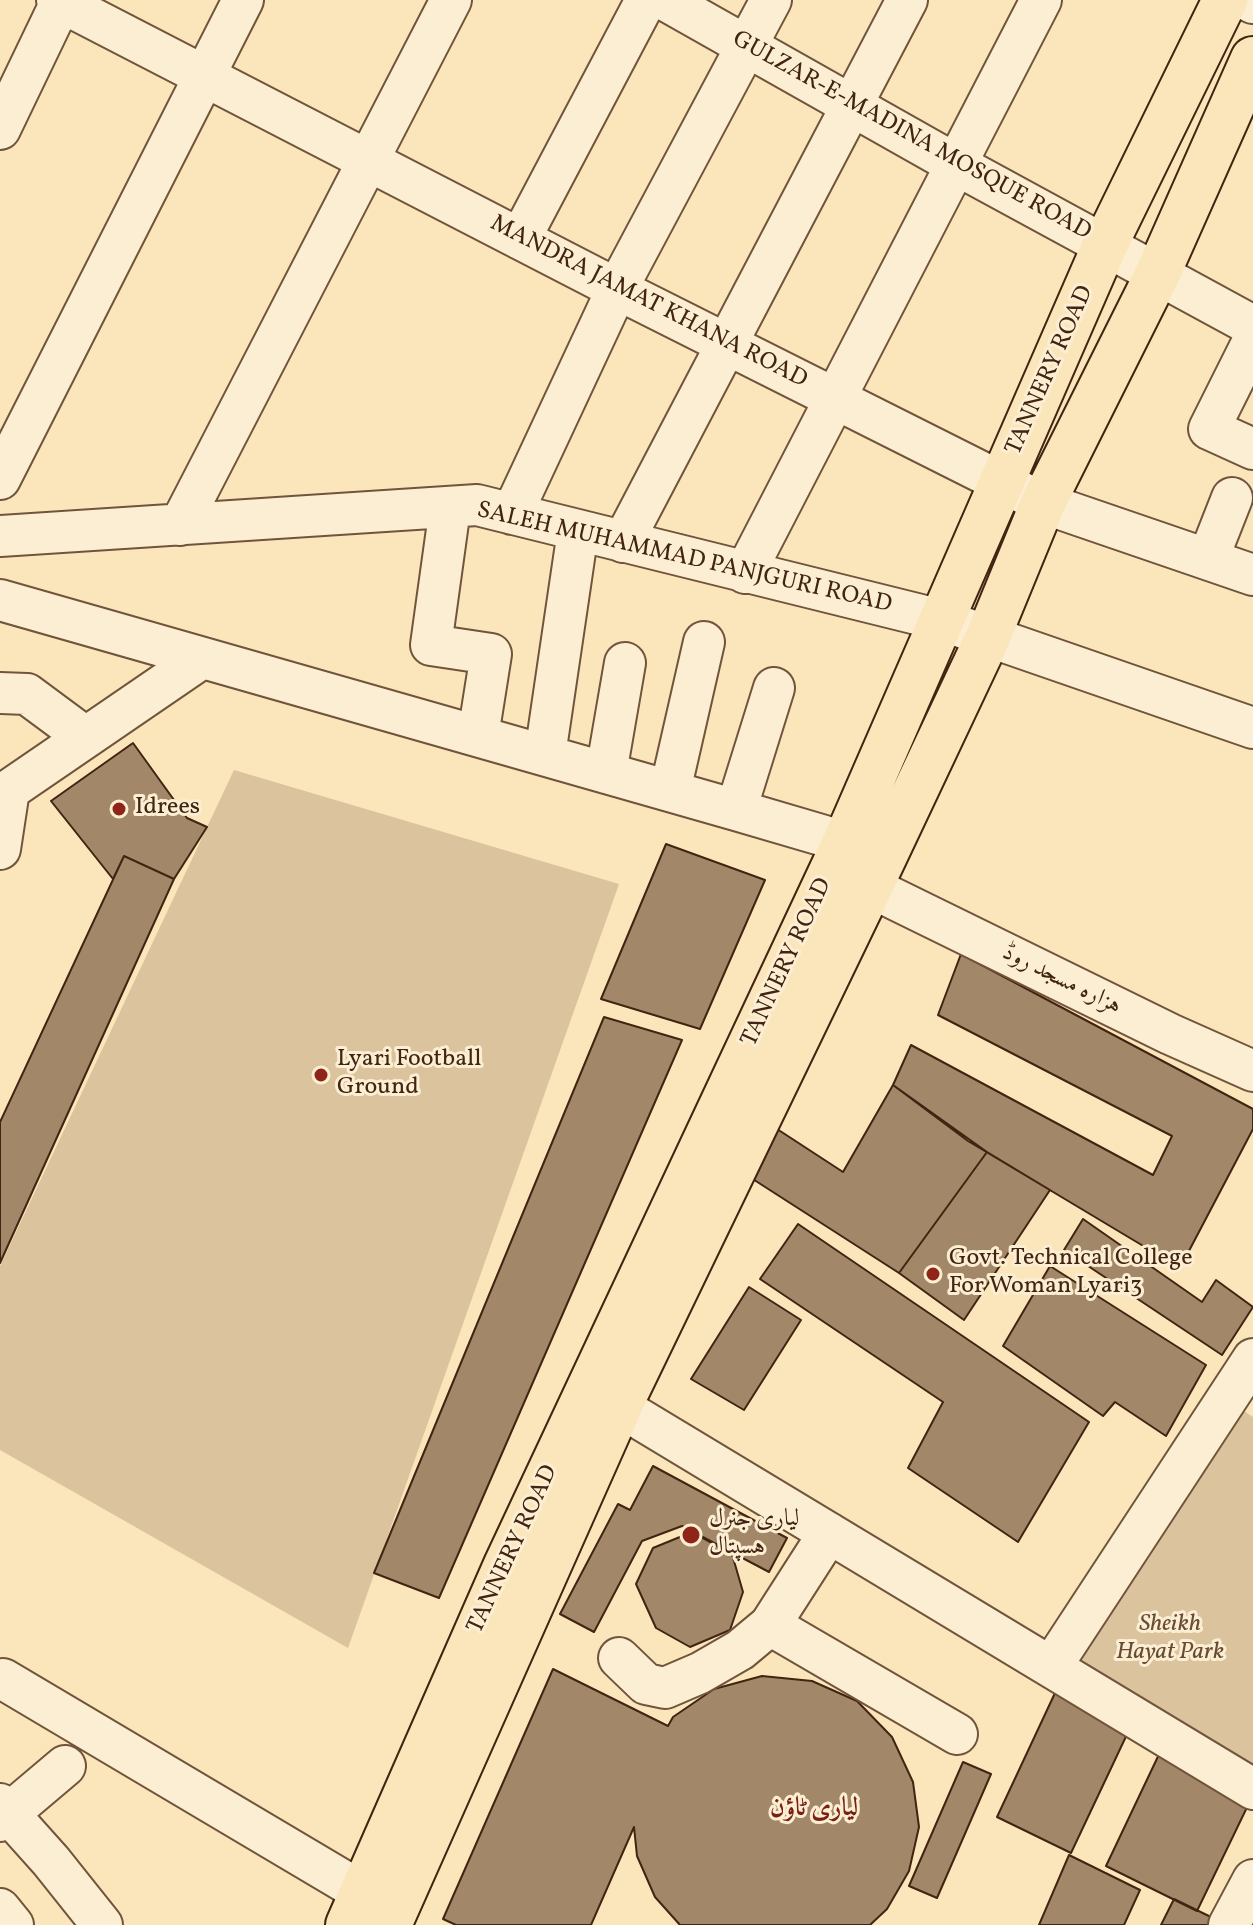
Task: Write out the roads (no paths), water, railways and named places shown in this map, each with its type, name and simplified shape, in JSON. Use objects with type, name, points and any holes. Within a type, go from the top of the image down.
[{"type":"main road","name":"TANNERY ROAD","points":[[866,863],[941,620],[1105,245],[1225,0]]},
{"type":"main road","name":"TANNERY ROAD","points":[[374,1913],[604,1399],[866,863],[988,637],[1043,503],[1158,273],[1253,59]]},
{"type":"street","points":[[0,479],[243,0]]},
{"type":"street","points":[[180,525],[451,0]]},
{"type":"street","points":[[520,239],[646,0]]},
{"type":"street","name":"GULZAR-E-MADINA MOSQUE ROAD","points":[[665,0],[957,165],[1253,326]]},
{"type":"street","points":[[512,514],[617,289],[771,0]]},
{"type":"street","points":[[623,542],[907,0]]},
{"type":"street","points":[[745,573],[1041,0]]},
{"type":"street","points":[[1247,0],[1253,3]]},
{"type":"street","points":[[0,129],[59,1]]},
{"type":"street","name":"MANDRA JAMAT KHANA ROAD","points":[[59,1],[617,289],[1043,503],[1253,575]]},
{"type":"street","points":[[1253,341],[1209,429],[1253,449]]},
{"type":"street","points":[[1208,559],[1232,498]]},
{"type":"street","name":"SALEH MUHAMMAD PANJGURI ROAD","points":[[0,536],[477,505],[941,620],[1253,728]]},
{"type":"street","points":[[450,508],[431,645],[491,654],[478,736]]},
{"type":"street","points":[[545,755],[578,531]]},
{"type":"street","name":"ہزارہ مسجد روڈ","points":[[0,600],[736,810],[866,863],[1170,1034],[1253,1071]]},
{"type":"street","points":[[670,791],[704,642]]},
{"type":"street","points":[[0,849],[3,800],[9,790],[202,658]]},
{"type":"street","points":[[606,773],[625,663]]},
{"type":"street","points":[[736,810],[774,688]]},
{"type":"street","points":[[0,693],[27,694],[85,737]]},
{"type":"street","points":[[1051,1667],[1253,1359]]},
{"type":"street","points":[[604,1399],[1253,1789]]},
{"type":"street","points":[[619,1658],[646,1684],[665,1688],[700,1673],[740,1650],[770,1625],[829,1533]]},
{"type":"street","points":[[770,1625],[957,1734]]},
{"type":"street","points":[[3,1679],[374,1913]]},
{"type":"street","points":[[65,1766],[3,1813],[51,1861],[102,1925]]},
{"type":"street","points":[[1229,1925],[1253,1880]]},
{"type":"street","points":[[0,1909],[13,1925]]},
{"type":"place","name":"Idrees","points":[[119,809]]},
{"type":"place","name":"Lyari Football Ground","points":[[321,1075]]},
{"type":"place","name":"Govt. Technical College For Woman Lyari3","points":[[933,1274]]},
{"type":"place","name":"لیاری جنرل ہسپتال","points":[[691,1535]]},
{"type":"district","name":"لیاری ٹاؤن","points":[[814,1810]]},
{"type":"park label","name":"Sheikh Hayat Park","points":[[1170,1640]]}]
